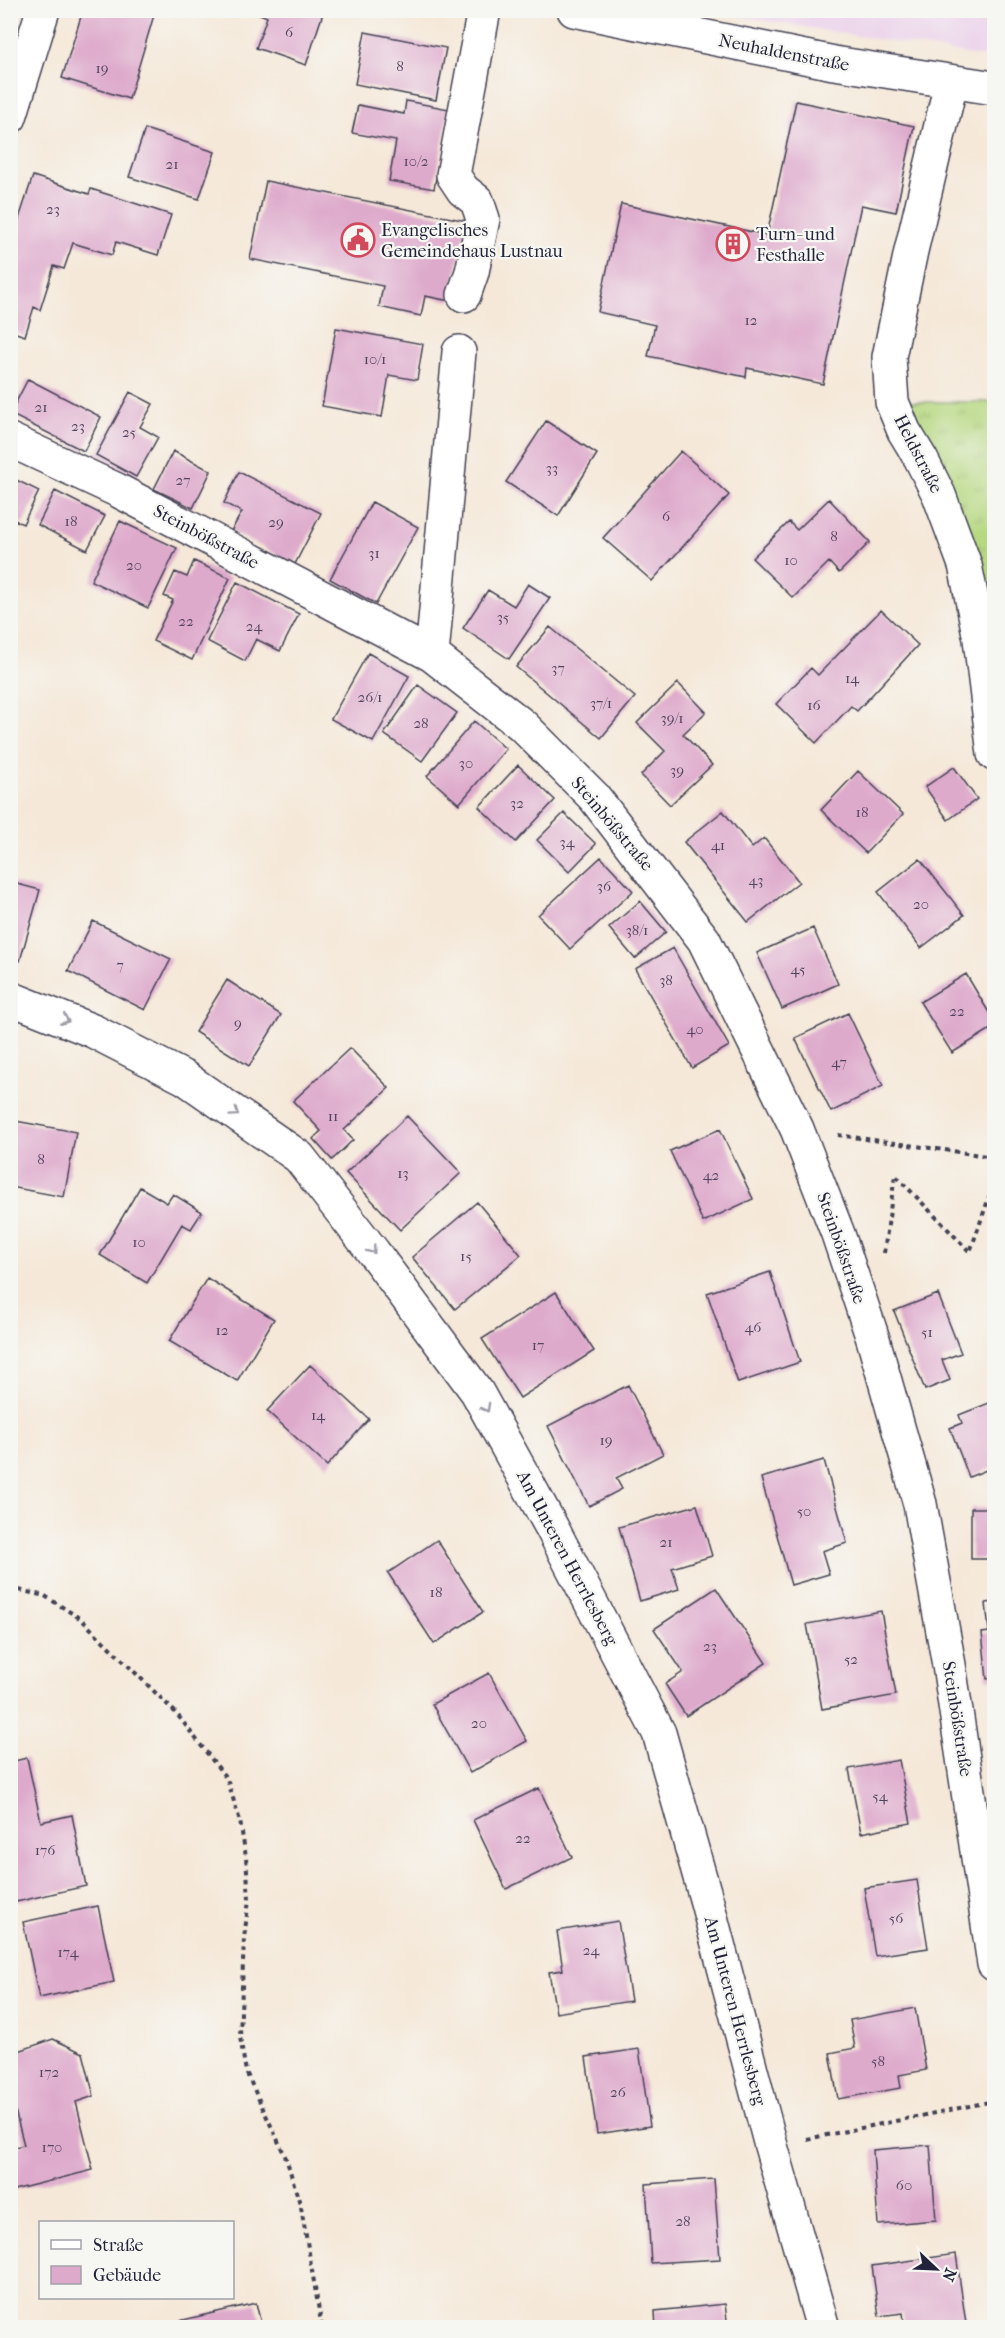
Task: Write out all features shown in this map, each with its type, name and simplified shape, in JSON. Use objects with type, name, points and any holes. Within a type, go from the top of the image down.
[{"type":"street","points":[[10,117],[44,10]]},
{"type":"street","points":[[464,295],[472,272],[483,219],[477,201],[463,190],[453,175],[483,10]]},
{"type":"street","name":"Neuhaldenstraße","points":[[574,10],[811,59],[994,88]]},
{"type":"street","name":"Heldstraße","points":[[951,83],[911,251],[890,357],[892,402],[904,431],[939,495],[965,565],[980,639],[994,754]]},
{"type":"street","points":[[432,655],[459,352]]},
{"type":"street","name":"Steinbößstraße","points":[[10,440],[117,490],[432,655],[522,725],[594,797],[704,940],[797,1129],[838,1234],[873,1339],[920,1504],[950,1665],[994,1964]]},
{"type":"street","name":"Am Unteren Herrlesberg","points":[[10,998],[93,1031],[185,1078],[299,1157],[375,1253],[477,1392],[552,1528],[659,1733],[823,2328]]},
{"type":"path","points":[[797,1129],[994,1157]]},
{"type":"path","points":[[884,1257],[895,1174],[970,1252],[994,1183]]},
{"type":"path","points":[[10,1588],[45,1596],[81,1619],[176,1713],[226,1779],[240,1821],[246,1857],[249,1899],[244,1938],[240,2037],[246,2072],[286,2158],[301,2207],[322,2328]]},
{"type":"path","points":[[771,2146],[994,2101]]},
{"type":"shaded area","points":[[740,10],[994,11],[994,47],[987,46],[983,57],[739,16]]},
{"type":"green space","points":[[892,402],[994,402],[994,773],[980,639]]},
{"type":"building","points":[[83,10],[139,10],[154,15],[129,99],[62,78]]},
{"type":"building","points":[[250,10],[324,10],[306,65],[256,48],[267,17]]},
{"type":"building","points":[[365,32],[446,48],[436,100],[355,84]]},
{"type":"building","points":[[406,101],[449,109],[434,189],[389,181],[396,141],[352,133],[358,105],[404,114]]},
{"type":"building","name":"Turn- und Festhalle","points":[[796,101],[914,126],[896,212],[861,205],[823,384],[747,368],[746,377],[648,356],[655,325],[598,312],[621,204],[767,235]]},
{"type":"building","points":[[145,129],[215,152],[199,199],[129,177]]},
{"type":"building","points":[[33,176],[89,194],[91,189],[171,215],[158,255],[116,242],[112,255],[73,243],[64,269],[54,266],[40,310],[34,307],[25,336],[10,331],[10,246]]},
{"type":"building","name":"Evangelisches Gemeindehaus Lustnau","points":[[266,181],[467,221],[450,301],[425,296],[421,316],[379,307],[383,286],[250,259]]},
{"type":"building","points":[[336,328],[423,344],[417,380],[389,375],[382,417],[322,406]]},
{"type":"building","points":[[28,379],[101,417],[84,451],[10,414]]},
{"type":"building","points":[[130,392],[153,404],[140,427],[158,437],[136,477],[96,455]]},
{"type":"building","points":[[546,421],[597,454],[558,516],[506,482]]},
{"type":"building","points":[[173,451],[211,471],[193,508],[154,489]]},
{"type":"building","points":[[681,451],[729,495],[652,581],[603,538]]},
{"type":"building","points":[[239,472],[321,513],[295,564],[231,531],[242,512],[224,503]]},
{"type":"building","points":[[10,477],[39,491],[23,524],[10,518]]},
{"type":"building","points":[[55,491],[105,516],[87,550],[38,525]]},
{"type":"building","points":[[829,499],[870,542],[839,573],[829,562],[793,598],[752,558],[789,522],[797,530]]},
{"type":"building","points":[[372,502],[418,527],[376,604],[330,579]]},
{"type":"building","points":[[120,521],[177,548],[148,608],[91,581]]},
{"type":"building","points":[[194,561],[230,578],[192,660],[153,641],[173,600],[164,596],[175,572],[187,577]]},
{"type":"building","points":[[237,582],[299,614],[280,651],[256,639],[245,661],[207,641]]},
{"type":"building","points":[[528,584],[550,598],[509,659],[463,628],[488,590],[514,606]]},
{"type":"building","points":[[881,610],[918,645],[857,711],[851,706],[816,743],[776,704],[811,668],[818,675]]},
{"type":"building","points":[[550,627],[635,697],[601,738],[516,667]]},
{"type":"building","points":[[368,653],[409,676],[373,742],[331,719]]},
{"type":"building","points":[[678,683],[706,712],[683,734],[712,765],[670,805],[641,775],[665,751],[637,723]]},
{"type":"building","points":[[418,685],[457,713],[422,761],[384,734]]},
{"type":"building","points":[[474,721],[506,749],[459,804],[427,776]]},
{"type":"building","points":[[518,765],[555,800],[516,842],[479,807]]},
{"type":"building","points":[[954,767],[977,799],[948,820],[925,787]]},
{"type":"building","points":[[858,771],[903,814],[866,853],[821,810]]},
{"type":"building","points":[[723,811],[752,848],[764,838],[799,882],[748,922],[684,842]]},
{"type":"building","points":[[564,813],[596,844],[569,872],[537,840]]},
{"type":"building","points":[[601,857],[633,891],[570,949],[538,915]]},
{"type":"building","points":[[920,859],[964,915],[921,948],[878,892]]},
{"type":"building","points":[[10,882],[40,890],[20,961],[10,958]]},
{"type":"building","points":[[640,901],[666,932],[635,959],[609,928]]},
{"type":"building","points":[[93,921],[171,959],[145,1010],[68,971]]},
{"type":"building","points":[[813,928],[838,984],[782,1009],[757,953]]},
{"type":"building","points":[[673,948],[729,1046],[692,1068],[635,969]]},
{"type":"building","points":[[966,974],[994,1021],[994,1027],[952,1053],[920,1002]]},
{"type":"building","points":[[227,980],[281,1015],[249,1066],[195,1032]]},
{"type":"building","points":[[848,1013],[883,1086],[831,1112],[795,1038]]},
{"type":"building","points":[[350,1048],[389,1088],[344,1130],[353,1140],[332,1160],[313,1139],[321,1131],[293,1101]]},
{"type":"building","points":[[407,1116],[461,1173],[400,1230],[346,1173]]},
{"type":"building","points":[[10,1120],[76,1132],[64,1197],[10,1187]]},
{"type":"building","points":[[720,1129],[753,1199],[703,1222],[670,1151]]},
{"type":"building","points":[[140,1187],[167,1203],[173,1194],[202,1212],[191,1229],[182,1224],[147,1283],[100,1255]]},
{"type":"building","points":[[477,1202],[521,1255],[455,1309],[412,1257]]},
{"type":"building","points":[[770,1272],[800,1362],[738,1383],[707,1293]]},
{"type":"building","points":[[207,1278],[274,1319],[237,1381],[169,1341]]},
{"type":"building","points":[[556,1292],[594,1351],[520,1398],[482,1339]]},
{"type":"building","points":[[938,1294],[961,1353],[942,1360],[950,1380],[925,1390],[894,1311]]},
{"type":"building","points":[[310,1365],[369,1419],[327,1466],[267,1411]]},
{"type":"building","points":[[628,1385],[663,1454],[616,1478],[622,1489],[589,1506],[548,1426]]},
{"type":"building","points":[[994,1401],[994,1467],[969,1477],[950,1428],[962,1423],[959,1415]]},
{"type":"building","points":[[824,1460],[847,1543],[822,1551],[829,1574],[791,1585],[761,1478]]},
{"type":"building","points":[[697,1505],[712,1556],[672,1568],[679,1589],[640,1601],[619,1527]]},
{"type":"building","points":[[971,1508],[994,1508],[994,1559],[971,1559]]},
{"type":"building","points":[[437,1540],[483,1612],[434,1644],[388,1573]]},
{"type":"building","points":[[716,1588],[766,1663],[686,1716],[665,1684],[683,1672],[654,1629]]},
{"type":"building","points":[[994,1602],[994,1678],[987,1679],[982,1633],[989,1632],[986,1603]]},
{"type":"building","points":[[881,1611],[896,1695],[822,1709],[807,1624]]},
{"type":"building","points":[[489,1673],[527,1741],[470,1773],[432,1704]]},
{"type":"building","points":[[27,1758],[41,1822],[72,1815],[86,1886],[16,1902],[10,1878],[10,1762]]},
{"type":"building","points":[[899,1760],[911,1823],[861,1833],[849,1769]]},
{"type":"building","points":[[539,1788],[572,1857],[506,1889],[473,1820]]},
{"type":"building","points":[[917,1880],[928,1948],[875,1956],[864,1888]]},
{"type":"building","points":[[98,1906],[114,1982],[39,1998],[23,1922]]},
{"type":"building","points":[[618,1921],[631,2001],[556,2013],[549,1972],[563,1970],[557,1931]]},
{"type":"building","points":[[915,2008],[926,2070],[899,2075],[901,2088],[838,2099],[830,2053],[855,2048],[850,2020]]},
{"type":"building","points":[[53,2039],[83,2053],[94,2096],[76,2102],[93,2170],[10,2191],[10,2148],[24,2145],[10,2091],[10,2054]]},
{"type":"building","points":[[639,2049],[650,2126],[597,2134],[586,2057]]},
{"type":"building","points":[[930,2145],[936,2220],[878,2225],[873,2150]]},
{"type":"building","points":[[714,2179],[720,2259],[651,2263],[646,2184]]},
{"type":"building","points":[[956,2254],[966,2324],[945,2328],[905,2328],[903,2313],[879,2316],[872,2266]]},
{"type":"building","points":[[256,2303],[262,2328],[153,2328],[153,2327]]},
{"type":"building","points":[[725,2304],[728,2328],[656,2328],[655,2311]]},
{"type":"place","name":"Evangelisches Gemeindehaus Lustnau","points":[[358,240]]},
{"type":"place","name":"Turn- und Festhalle","points":[[733,244]]}]
